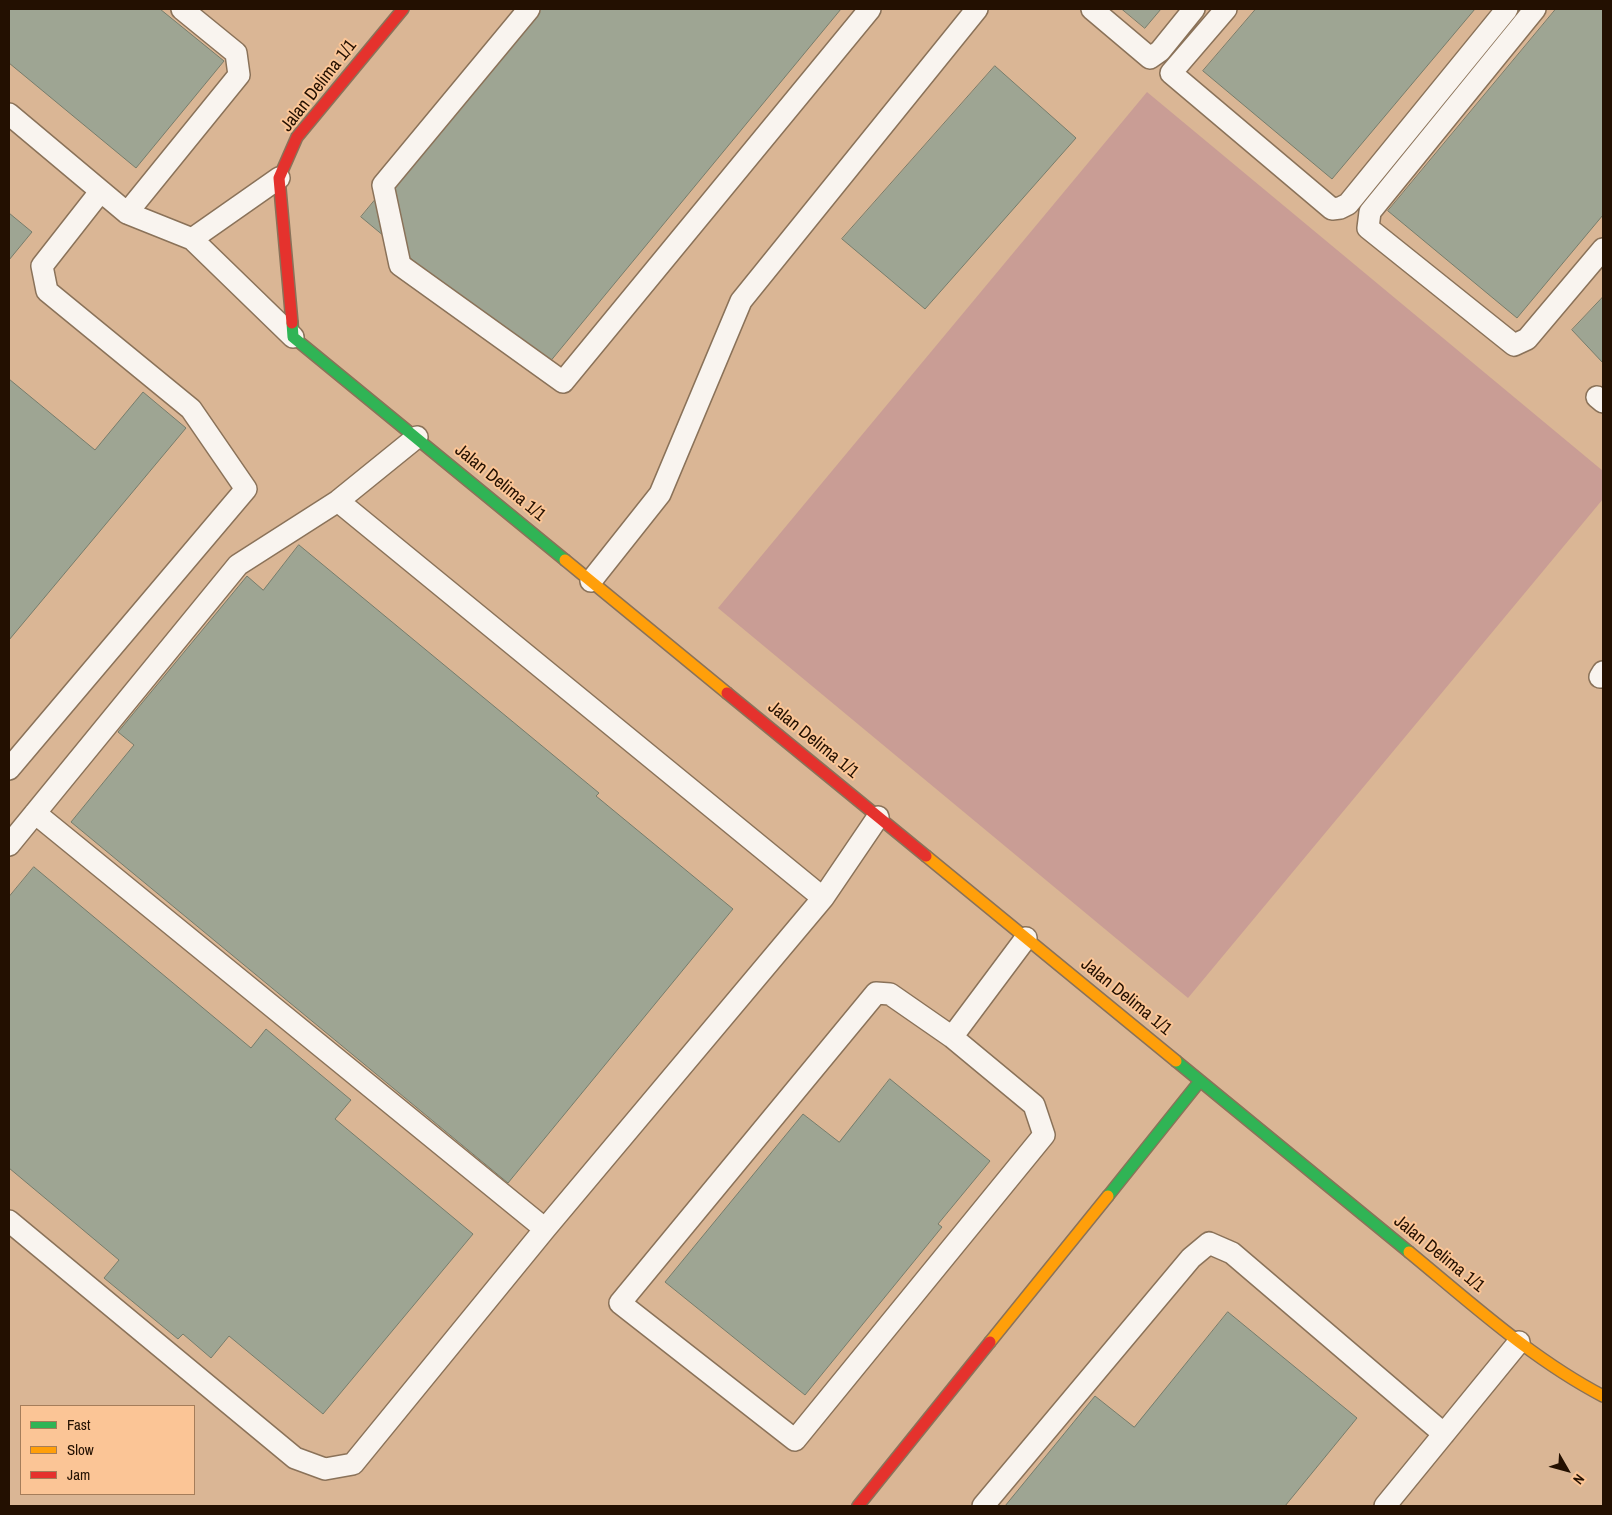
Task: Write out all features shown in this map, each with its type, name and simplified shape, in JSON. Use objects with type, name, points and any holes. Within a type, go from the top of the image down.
[{"type":"street","name":"Jalan Delima 1/1","points":[[403,9],[297,137],[279,178],[293,337],[1519,1342],[1582,1386],[1603,1396]]},
{"type":"street","points":[[858,1506],[1200,1080]]},
{"type":"lane","points":[[127,213],[239,75],[236,53],[182,9]]},
{"type":"lane","points":[[529,9],[383,185],[400,265],[563,382],[870,9]]},
{"type":"lane","points":[[591,581],[660,494],[741,301],[977,9]]},
{"type":"lane","points":[[1092,9],[1150,58],[1160,51],[1194,9]]},
{"type":"lane","points":[[1226,9],[1171,73],[1332,209],[1348,204],[1507,9]]},
{"type":"lane","points":[[1535,9],[1370,212],[1368,228],[1514,345],[1527,339],[1603,249]]},
{"type":"lane","points":[[9,114],[127,213],[192,239],[293,337]]},
{"type":"lane","points":[[192,239],[279,178]]},
{"type":"lane","points":[[9,769],[246,489],[191,409],[47,291],[42,266],[100,192]]},
{"type":"lane","points":[[9,845],[238,565],[338,501],[417,438]]},
{"type":"lane","points":[[338,501],[823,898]]},
{"type":"lane","points":[[35,812],[545,1229]]},
{"type":"lane","points":[[9,1221],[295,1458],[325,1469],[353,1464],[545,1229],[823,898],[878,817]]},
{"type":"lane","points":[[952,1037],[1026,938]]},
{"type":"lane","points":[[876,993],[890,994],[952,1037],[1034,1105],[1044,1136],[795,1440],[620,1304],[876,993]]},
{"type":"lane","points":[[983,1506],[1191,1258],[1209,1243],[1232,1252],[1444,1434]]},
{"type":"lane","points":[[1384,1506],[1519,1342]]},
{"type":"shaded area","points":[[1147,92],[1603,471],[1603,499],[1188,998],[718,608]]},
{"type":"building","points":[[9,9],[160,9],[224,61],[136,168],[9,63]]},
{"type":"building","points":[[533,9],[841,9],[544,369],[361,217]]},
{"type":"building","points":[[1122,9],[1161,9],[1145,28]]},
{"type":"building","points":[[1256,9],[1475,9],[1332,179],[1203,71]]},
{"type":"building","points":[[1556,9],[1603,9],[1603,215],[1517,318],[1388,211]]},
{"type":"building","points":[[995,66],[1076,138],[925,309],[842,239]]},
{"type":"building","points":[[9,213],[32,232],[9,260]]},
{"type":"building","points":[[1603,297],[1603,363],[1572,330]]},
{"type":"building","points":[[9,379],[95,450],[143,392],[186,428],[9,640]]},
{"type":"building","points":[[299,545],[599,793],[596,796],[733,909],[508,1183],[71,822],[134,745],[118,732],[247,576],[263,590]]},
{"type":"building","points":[[34,867],[251,1048],[266,1029],[351,1100],[335,1119],[473,1234],[323,1414],[229,1336],[211,1358],[183,1334],[178,1339],[104,1278],[119,1260],[9,1168],[9,897]]},
{"type":"building","points":[[890,1079],[990,1161],[938,1224],[942,1227],[805,1395],[665,1282],[803,1114],[839,1142]]},
{"type":"building","points":[[1228,1312],[1357,1418],[1285,1506],[1005,1506],[1095,1396],[1134,1427]]},
{"type":"traffic: fast","points":[[292,323],[293,337],[565,560]]},
{"type":"traffic: fast","points":[[1176,1061],[1409,1252]]},
{"type":"traffic: fast","points":[[1108,1196],[1200,1081]]},
{"type":"traffic: slow","points":[[565,560],[727,693]]},
{"type":"traffic: slow","points":[[926,856],[1176,1061]]},
{"type":"traffic: slow","points":[[990,1342],[1108,1196]]},
{"type":"traffic: slow","points":[[1409,1252],[1527,1348],[1551,1365],[1603,1396]]},
{"type":"traffic: jam","points":[[292,323],[279,178],[297,137],[403,9]]},
{"type":"traffic: jam","points":[[727,693],[926,856]]},
{"type":"traffic: jam","points":[[858,1506],[990,1342]]}]
